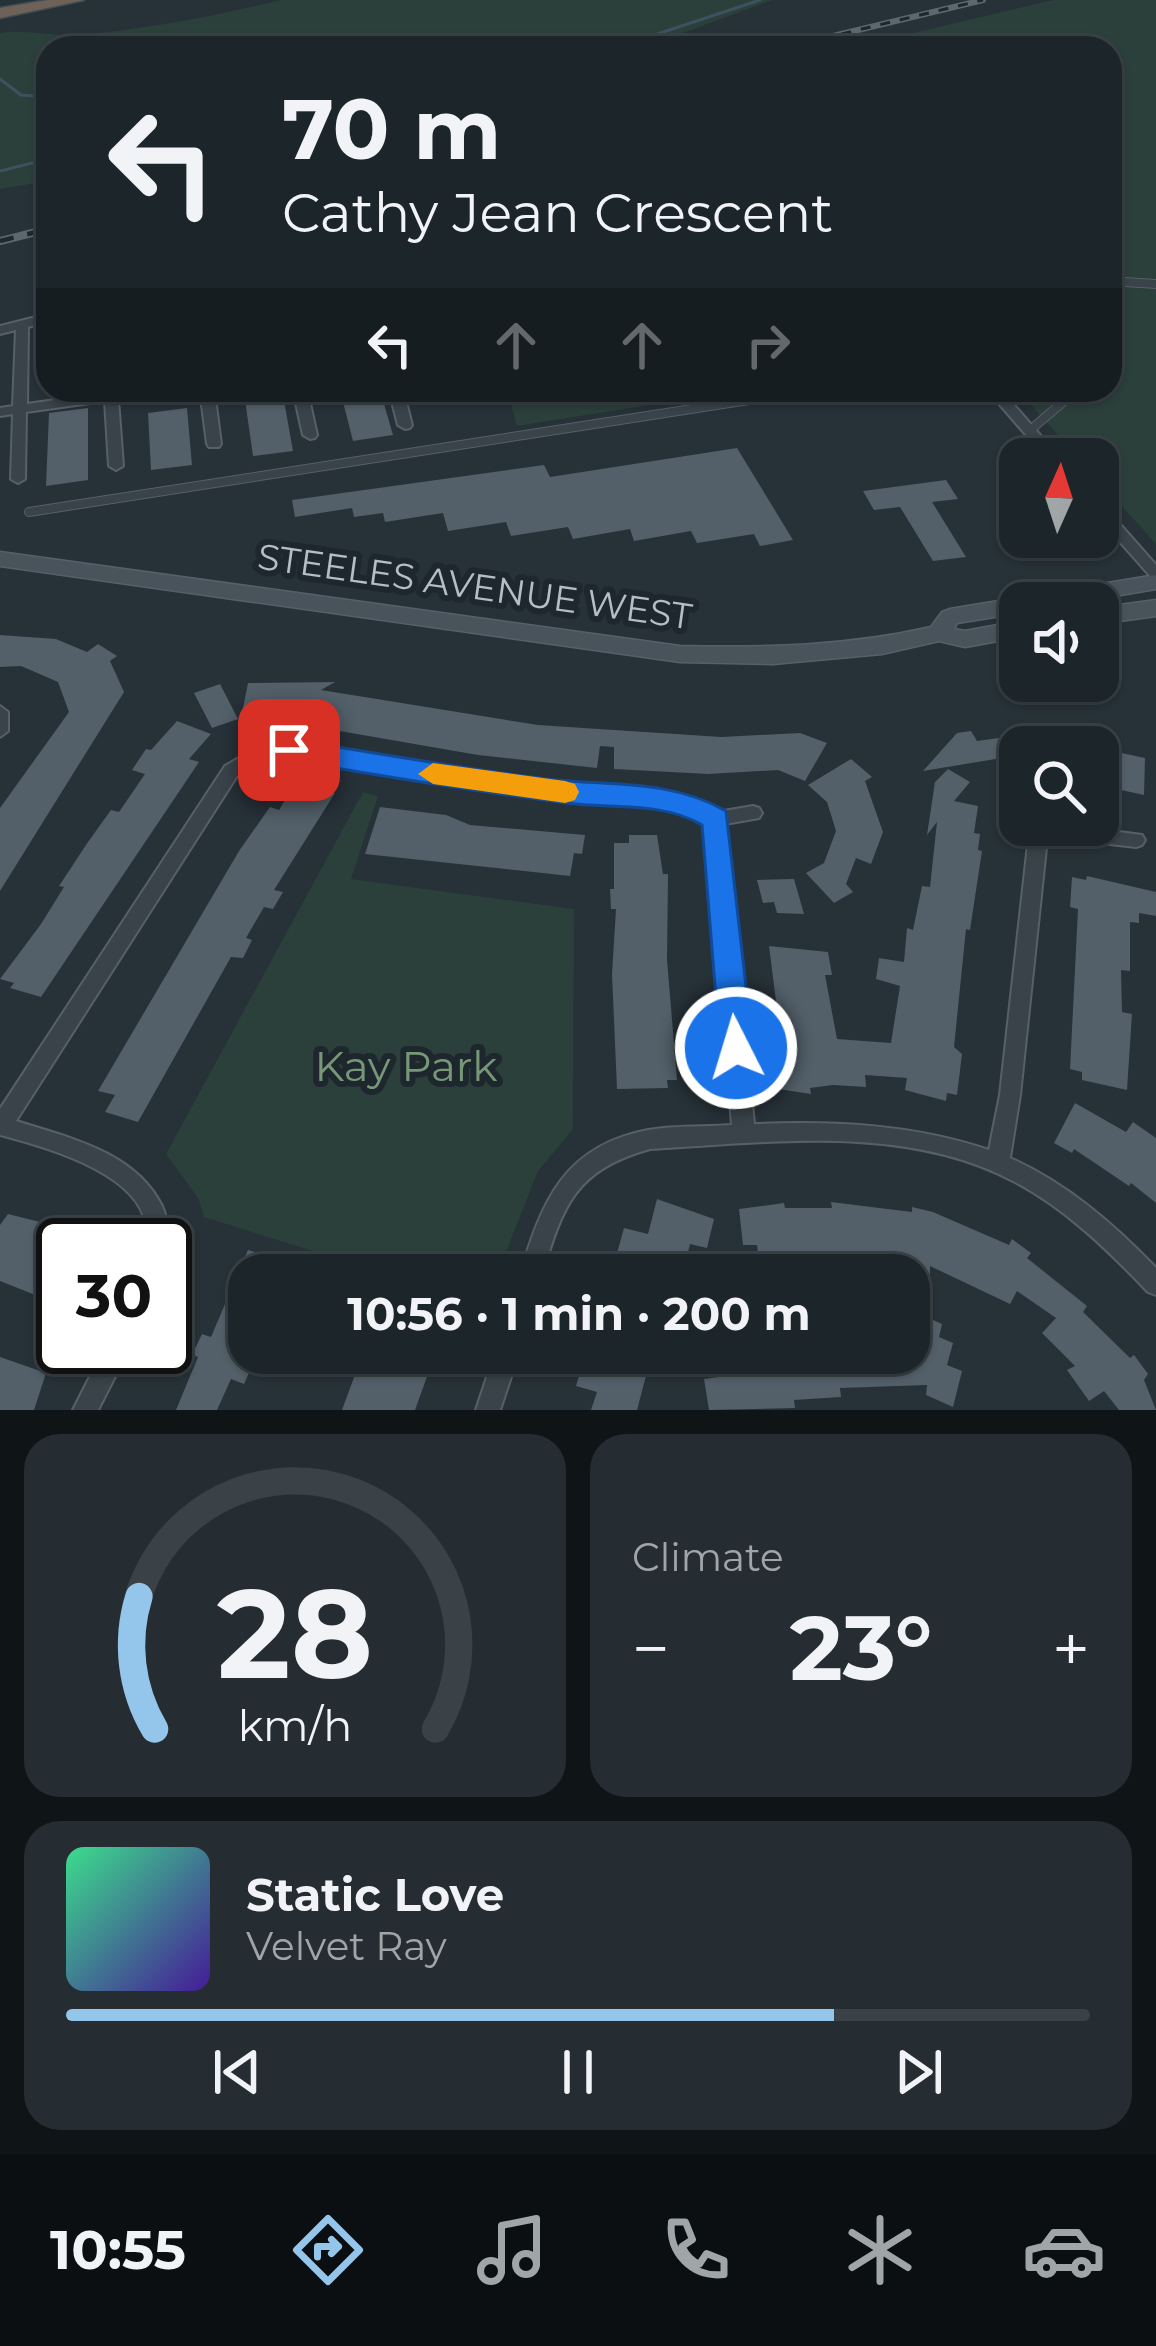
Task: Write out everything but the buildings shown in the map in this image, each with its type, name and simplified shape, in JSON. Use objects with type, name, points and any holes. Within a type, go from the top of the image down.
[{"type":"highway","points":[[0,13],[76,0]]},
{"type":"main road","name":"STEELES AVENUE WEST","points":[[0,559],[680,654],[773,656],[882,646],[939,633],[965,638],[999,632]]},
{"type":"main road","points":[[1119,585],[1156,578]]},
{"type":"main road","points":[[1119,613],[1156,608]]},
{"type":"main road","name":"STEELES AVENUE WEST","points":[[939,633],[950,617],[999,609]]},
{"type":"street","points":[[0,330],[36,321]]},
{"type":"street","points":[[19,478],[22,324]]},
{"type":"street","points":[[0,412],[60,402]]},
{"type":"street","points":[[112,402],[116,466]]},
{"type":"street","points":[[208,402],[214,443]]},
{"type":"street","points":[[303,402],[310,435]]},
{"type":"street","points":[[399,402],[405,424]]},
{"type":"street","points":[[1004,402],[1035,438]]},
{"type":"street","points":[[1119,533],[1156,578]]},
{"type":"street","points":[[0,712],[0,731]]},
{"type":"street","points":[[155,1218],[145,1192],[120,1170],[1,1125],[231,771],[262,752],[311,752],[487,782],[688,802],[716,819],[753,813]]},
{"type":"street","points":[[716,819],[744,1136]]},
{"type":"street","points":[[998,1162],[1010,1094],[1037,844],[1065,832],[1136,840]]},
{"type":"street","points":[[538,1254],[554,1204],[592,1158],[650,1139],[906,1139],[998,1162],[1094,1224],[1156,1284]]},
{"type":"street","points":[[85,1410],[104,1374]]},
{"type":"street","points":[[488,1410],[499,1374]]},
{"type":"lane","points":[[1122,282],[1156,284]]},
{"type":"lane","points":[[29,512],[737,402]]},
{"type":"lane","points":[[1029,431],[1063,402]]},
{"type":"green space","points":[[281,0],[772,0],[674,36],[36,36],[36,183],[0,189],[0,33],[101,33]]},
{"type":"green space","points":[[1053,0],[1156,0],[1156,544],[1119,503],[1119,438],[1060,438],[1029,402],[1122,402],[1122,36],[900,36]]},
{"type":"green space","points":[[510,402],[668,402],[517,426]]},
{"type":"green space","name":"Kay Park","points":[[363,792],[378,796],[351,879],[574,909],[573,1129],[538,1171],[505,1254],[322,1254],[204,1217],[198,1198],[166,1154]]},
{"type":"waterway","points":[[651,36],[760,0]]},
{"type":"waterway","points":[[0,79],[21,95],[36,96]]},
{"type":"waterway","points":[[0,171],[36,162]]},
{"type":"railway","points":[[833,36],[983,0]]},
{"type":"railway","points":[[0,241],[36,232]]},
{"type":"slow traffic","points":[[433,774],[565,792]]},
{"type":"route","points":[[289,750],[586,795],[688,802],[716,819],[736,1048]]}]
